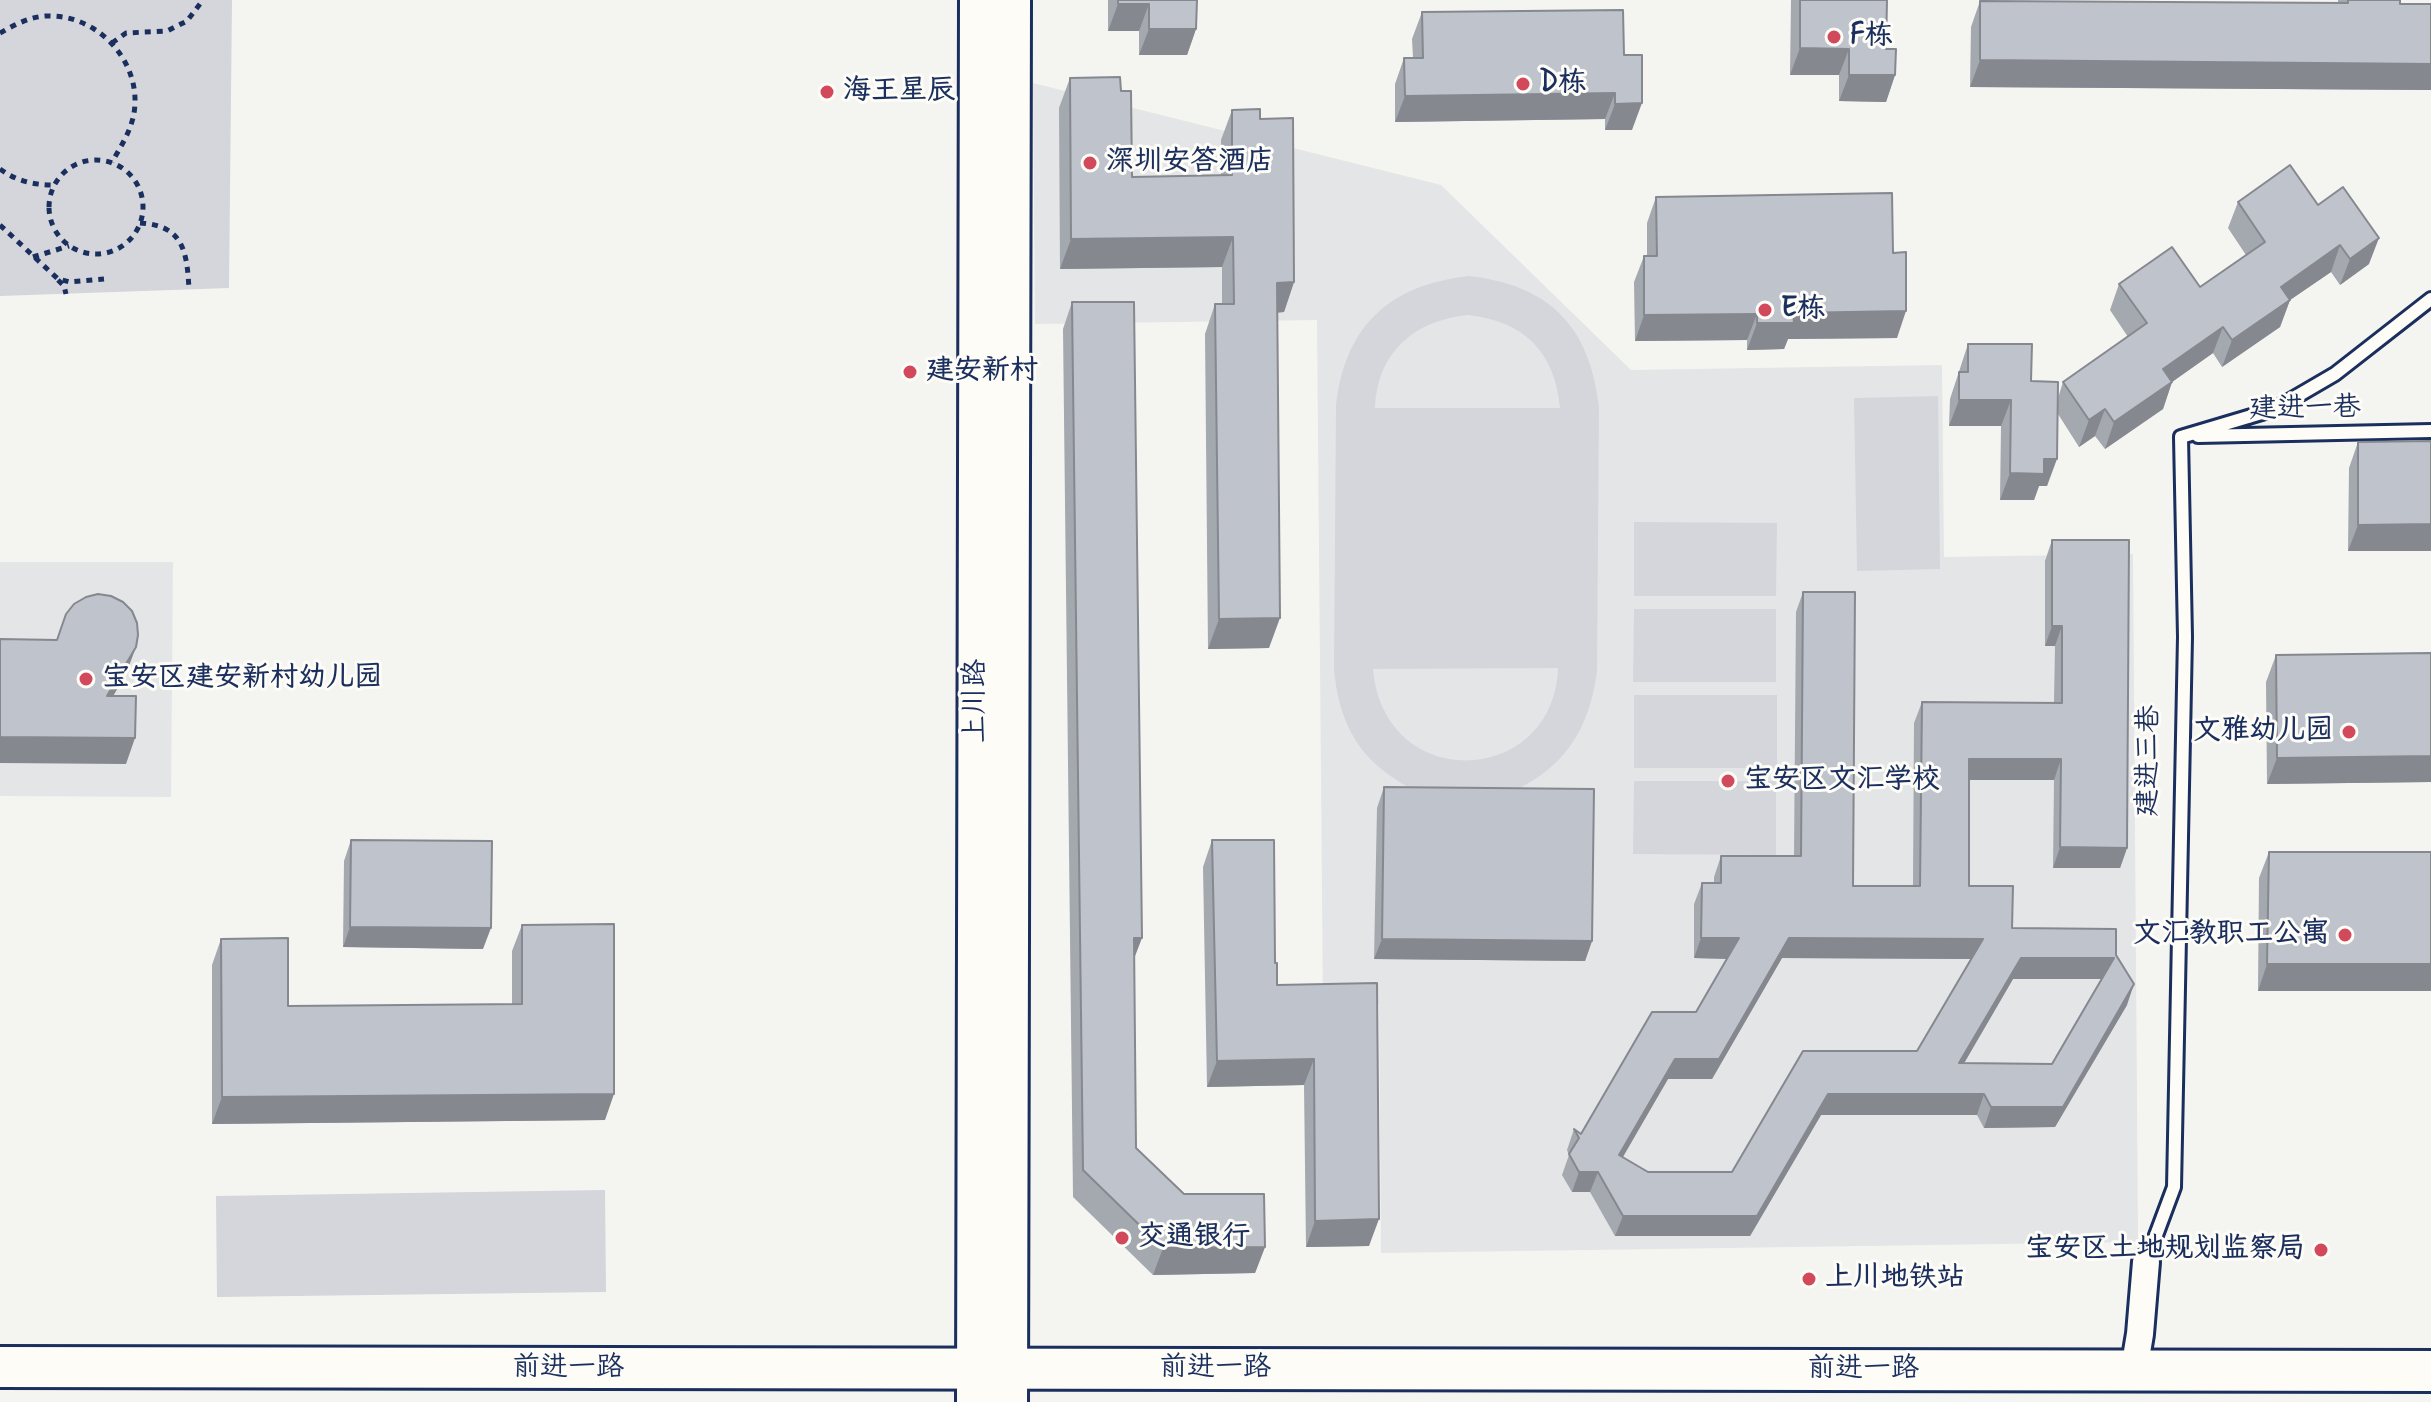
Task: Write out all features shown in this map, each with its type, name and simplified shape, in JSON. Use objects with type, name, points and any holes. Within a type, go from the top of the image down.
[{"type":"main road","name":"上川路","points":[[978,0],[992,1385]]},
{"type":"main road","name":"上川路","points":[[992,1385],[1012,0]]},
{"type":"main road","name":"前进一路","points":[[0,1367],[992,1385],[2134,1370],[2431,1371]]},
{"type":"street","name":"建进三巷","points":[[2134,1370],[2146,1262]]},
{"type":"lane","points":[[2181,437],[2275,409],[2335,374],[2431,299]]},
{"type":"lane","name":"建进一巷","points":[[2181,437],[2431,431]]},
{"type":"lane","name":"建进三巷","points":[[2146,1262],[2174,1187],[2185,637],[2181,437]]},
{"type":"path","points":[[112,43],[126,33],[167,31],[187,21],[203,0]]},
{"type":"path","points":[[0,33],[22,21],[51,16],[80,21],[112,43],[124,58],[134,86],[134,115],[125,141],[112,162]]},
{"type":"path","points":[[82,162],[112,162],[125,169],[142,195],[140,223],[129,240],[115,250],[100,255],[83,253],[69,246],[50,221],[48,207],[54,185],[68,168],[82,162]]},
{"type":"path","points":[[0,169],[9,176],[35,185],[54,185]]},
{"type":"path","points":[[140,223],[164,228],[181,242],[188,266],[189,289]]},
{"type":"path","points":[[0,225],[58,279],[66,294]]},
{"type":"path","points":[[33,257],[69,246]]},
{"type":"path","points":[[58,279],[70,282],[104,279]]},
{"type":"shaded area","points":[[0,0],[232,0],[229,288],[0,296]]},
{"type":"shaded area","name":"宝安区文汇学校","points":[[1033,83],[1441,185],[1631,370],[1942,365],[1944,557],[2133,554],[2138,1242],[1381,1253],[1379,1004],[1323,1004],[1317,320],[1035,324]]},
{"type":"shaded area","points":[[1469,276],[1497,281],[1522,289],[1561,314],[1586,354],[1599,407],[1597,671],[1590,704],[1578,734],[1559,760],[1523,786],[1492,797],[1432,796],[1412,789],[1383,770],[1360,747],[1345,720],[1334,670],[1336,406],[1341,378],[1349,353],[1376,314],[1394,300],[1441,281]],"holes":[[[1468,315],[1505,324],[1533,343],[1551,371],[1560,408],[1375,408],[1383,371],[1402,342],[1431,324]],[[1558,668],[1549,707],[1529,736],[1501,754],[1468,760],[1435,755],[1406,739],[1384,710],[1373,669]]]},
{"type":"shaded area","points":[[1938,396],[1940,569],[1857,571],[1854,398]]},
{"type":"shaded area","points":[[1634,522],[1777,523],[1776,596],[1634,596]]},
{"type":"shaded area","name":"宝安区建安新村幼儿园","points":[[0,562],[173,562],[171,797],[0,796]]},
{"type":"shaded area","points":[[1634,609],[1776,609],[1776,682],[1633,682]]},
{"type":"shaded area","points":[[1634,695],[1777,695],[1777,768],[1634,768]]},
{"type":"shaded area","points":[[1634,781],[1776,781],[1776,855],[1633,854]]},
{"type":"shaded area","points":[[605,1190],[606,1292],[217,1297],[216,1196]]},
{"type":"building","points":[[1118,0],[1197,0],[1196,29],[1149,29],[1149,4],[1118,4]]},
{"type":"building","points":[[1800,0],[1887,0],[1886,49],[1896,49],[1895,75],[1849,75],[1849,49],[1800,48]]},
{"type":"building","points":[[2348,0],[2400,0],[2400,4],[2431,4],[2431,64],[1980,60],[1980,1],[2348,3]]},
{"type":"building","points":[[1623,10],[1624,55],[1642,55],[1642,103],[1615,104],[1615,93],[1405,96],[1404,58],[1423,58],[1422,12]]},
{"type":"building","points":[[1120,77],[1121,91],[1131,91],[1132,177],[1232,175],[1232,110],[1260,109],[1260,119],[1293,118],[1294,282],[1277,283],[1280,618],[1219,619],[1215,304],[1234,304],[1233,237],[1071,239],[1070,78]]},
{"type":"building","points":[[2290,165],[2318,205],[2343,187],[2379,238],[2350,259],[2340,245],[2281,287],[2290,300],[2232,340],[2223,327],[2163,369],[2172,382],[2114,422],[2105,409],[2089,420],[2063,382],[2147,323],[2119,284],[2172,247],[2200,287],[2265,242],[2238,202]]},
{"type":"building","name":"E栋","points":[[1892,193],[1893,253],[1906,252],[1906,311],[1793,313],[1794,323],[1757,323],[1757,314],[1644,315],[1644,256],[1657,256],[1656,197]]},
{"type":"building","points":[[1072,302],[1134,302],[1142,938],[1134,938],[1136,1148],[1184,1194],[1264,1194],[1265,1247],[1163,1248],[1083,1170]]},
{"type":"building","points":[[1968,344],[2032,344],[2031,381],[2058,382],[2057,459],[2044,459],[2044,474],[2010,473],[2011,400],[1959,400],[1959,372],[1968,372]]},
{"type":"building","points":[[2431,441],[2431,524],[2358,525],[2358,442]]},
{"type":"building","points":[[2052,540],[2129,540],[2127,848],[2060,847],[2061,759],[1969,759],[1969,886],[2013,886],[2012,928],[2116,929],[2116,955],[2134,984],[2063,1107],[1991,1107],[1984,1094],[1828,1094],[1757,1216],[1623,1216],[1598,1172],[1579,1172],[1569,1154],[1579,1138],[1574,1129],[1581,1134],[1652,1012],[1696,1012],[1739,938],[1701,938],[1702,883],[1721,883],[1721,856],[1801,856],[1803,592],[1855,592],[1853,886],[1920,886],[1922,702],[2062,703],[2062,626],[2052,626]],"holes":[[[1789,938],[1983,939],[1917,1051],[1803,1051],[1732,1172],[1648,1172],[1619,1155],[1675,1059],[1719,1059]],[[2021,958],[2114,958],[2052,1064],[1959,1063]]]},
{"type":"building","points":[[98,594],[123,602],[132,611],[137,623],[136,647],[107,696],[136,696],[135,738],[0,737],[0,639],[57,640],[66,614],[74,604]]},
{"type":"building","name":"文雅幼儿园","points":[[2431,653],[2431,756],[2277,758],[2276,655]]},
{"type":"building","points":[[1384,787],[1594,789],[1592,941],[1382,939]]},
{"type":"building","points":[[351,840],[492,841],[491,928],[350,927]]},
{"type":"building","points":[[1212,840],[1274,840],[1277,985],[1377,983],[1379,1219],[1315,1221],[1314,1059],[1217,1061]]},
{"type":"building","name":"文汇教职工公寓","points":[[2269,852],[2431,852],[2431,964],[2267,964]]},
{"type":"building","points":[[614,924],[614,1094],[222,1097],[221,939],[288,938],[288,1006],[522,1004],[522,925]]},
{"type":"place","name":"F栋","points":[[1834,37]]},
{"type":"place","name":"D栋","points":[[1523,84]]},
{"type":"place","name":"海王星辰","points":[[827,92]]},
{"type":"place","name":"深圳安答酒店","points":[[1090,163]]},
{"type":"place","name":"E栋","points":[[1765,310]]},
{"type":"place","name":"建安新村","points":[[910,372]]},
{"type":"place","name":"宝安区建安新村幼儿园","points":[[86,679]]},
{"type":"place","name":"文雅幼儿园","points":[[2349,732]]},
{"type":"place","name":"宝安区文汇学校","points":[[1728,781]]},
{"type":"place","name":"文汇教职工公寓","points":[[2345,935]]},
{"type":"place","name":"交通银行","points":[[1122,1238]]},
{"type":"place","name":"宝安区土地规划监察局","points":[[2321,1250]]},
{"type":"place","name":"上川地铁站","points":[[1809,1279]]}]
